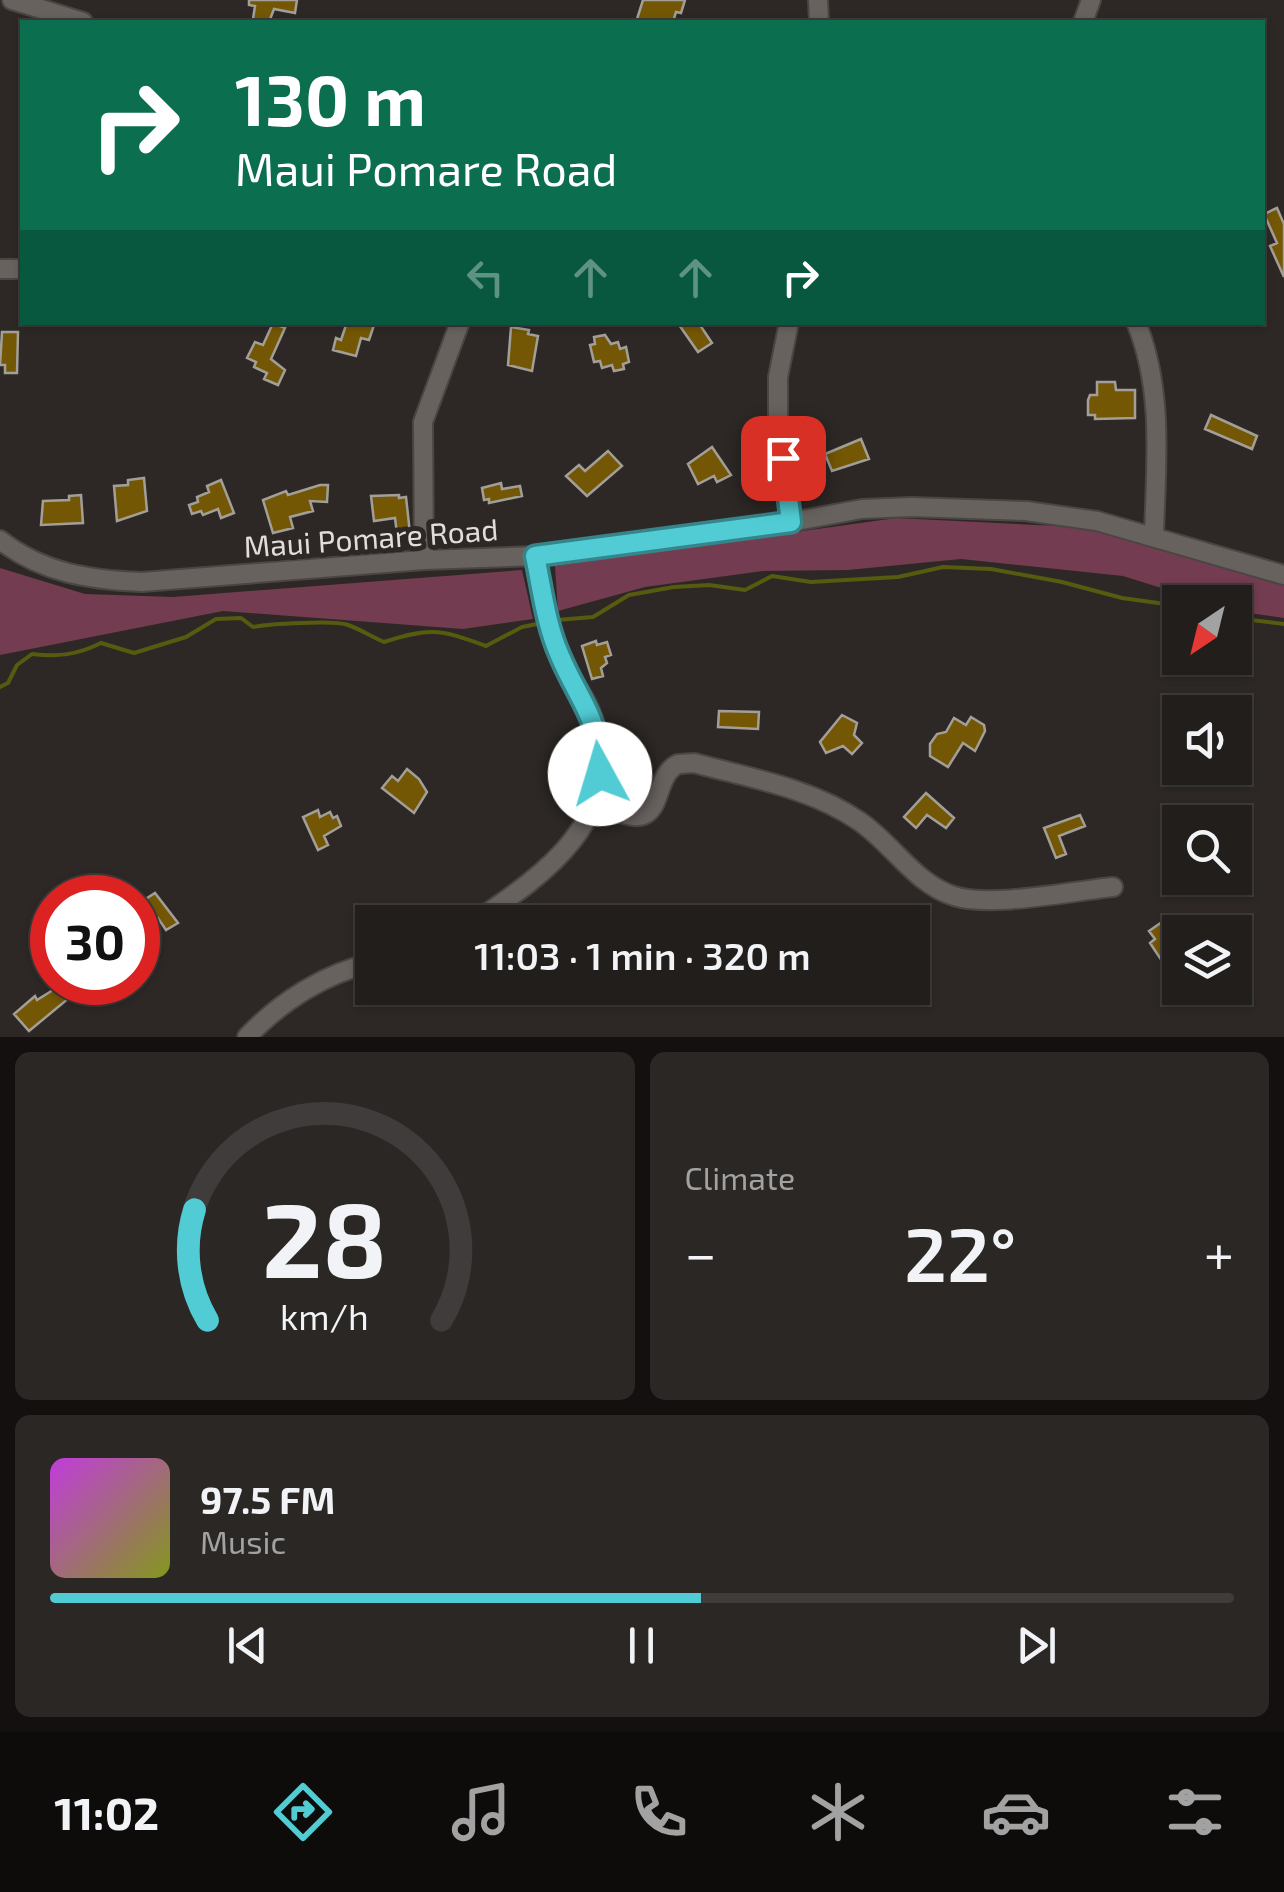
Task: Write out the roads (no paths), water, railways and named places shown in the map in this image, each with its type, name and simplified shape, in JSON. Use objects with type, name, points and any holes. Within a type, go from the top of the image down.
[{"type":"street","points":[[12,0],[77,20]]},
{"type":"street","points":[[424,560],[423,422],[459,325]]},
{"type":"street","points":[[788,325],[778,377],[778,426],[791,522]]},
{"type":"street","points":[[1137,325],[1158,416],[1154,535]]},
{"type":"street","name":"Maui Pomare Road","points":[[0,540],[42,565],[100,580],[142,582],[424,560],[535,556],[862,509],[1026,510],[1097,520],[1284,575]]},
{"type":"street","points":[[497,905],[550,867],[581,830],[600,774],[600,744],[593,717],[560,656],[535,556]]},
{"type":"street","points":[[594,800],[616,813],[644,814],[656,804],[667,774],[678,764],[694,763],[796,790],[834,806],[882,838],[922,879],[954,896],[982,900],[1114,887]]},
{"type":"street","points":[[247,1037],[285,1002],[355,968]]},
{"type":"waterway","points":[[557,620],[593,617],[629,595],[674,587],[709,585],[745,590],[772,576],[811,582],[898,577],[943,567],[991,569],[1162,604]]},
{"type":"waterway","points":[[0,687],[8,683],[17,665],[32,654],[67,654],[101,643],[134,653],[186,637],[216,619],[241,618],[253,627],[341,624],[384,642],[435,632],[486,646],[522,627],[542,623]]},
{"type":"waterway","points":[[1252,620],[1284,624]]}]
